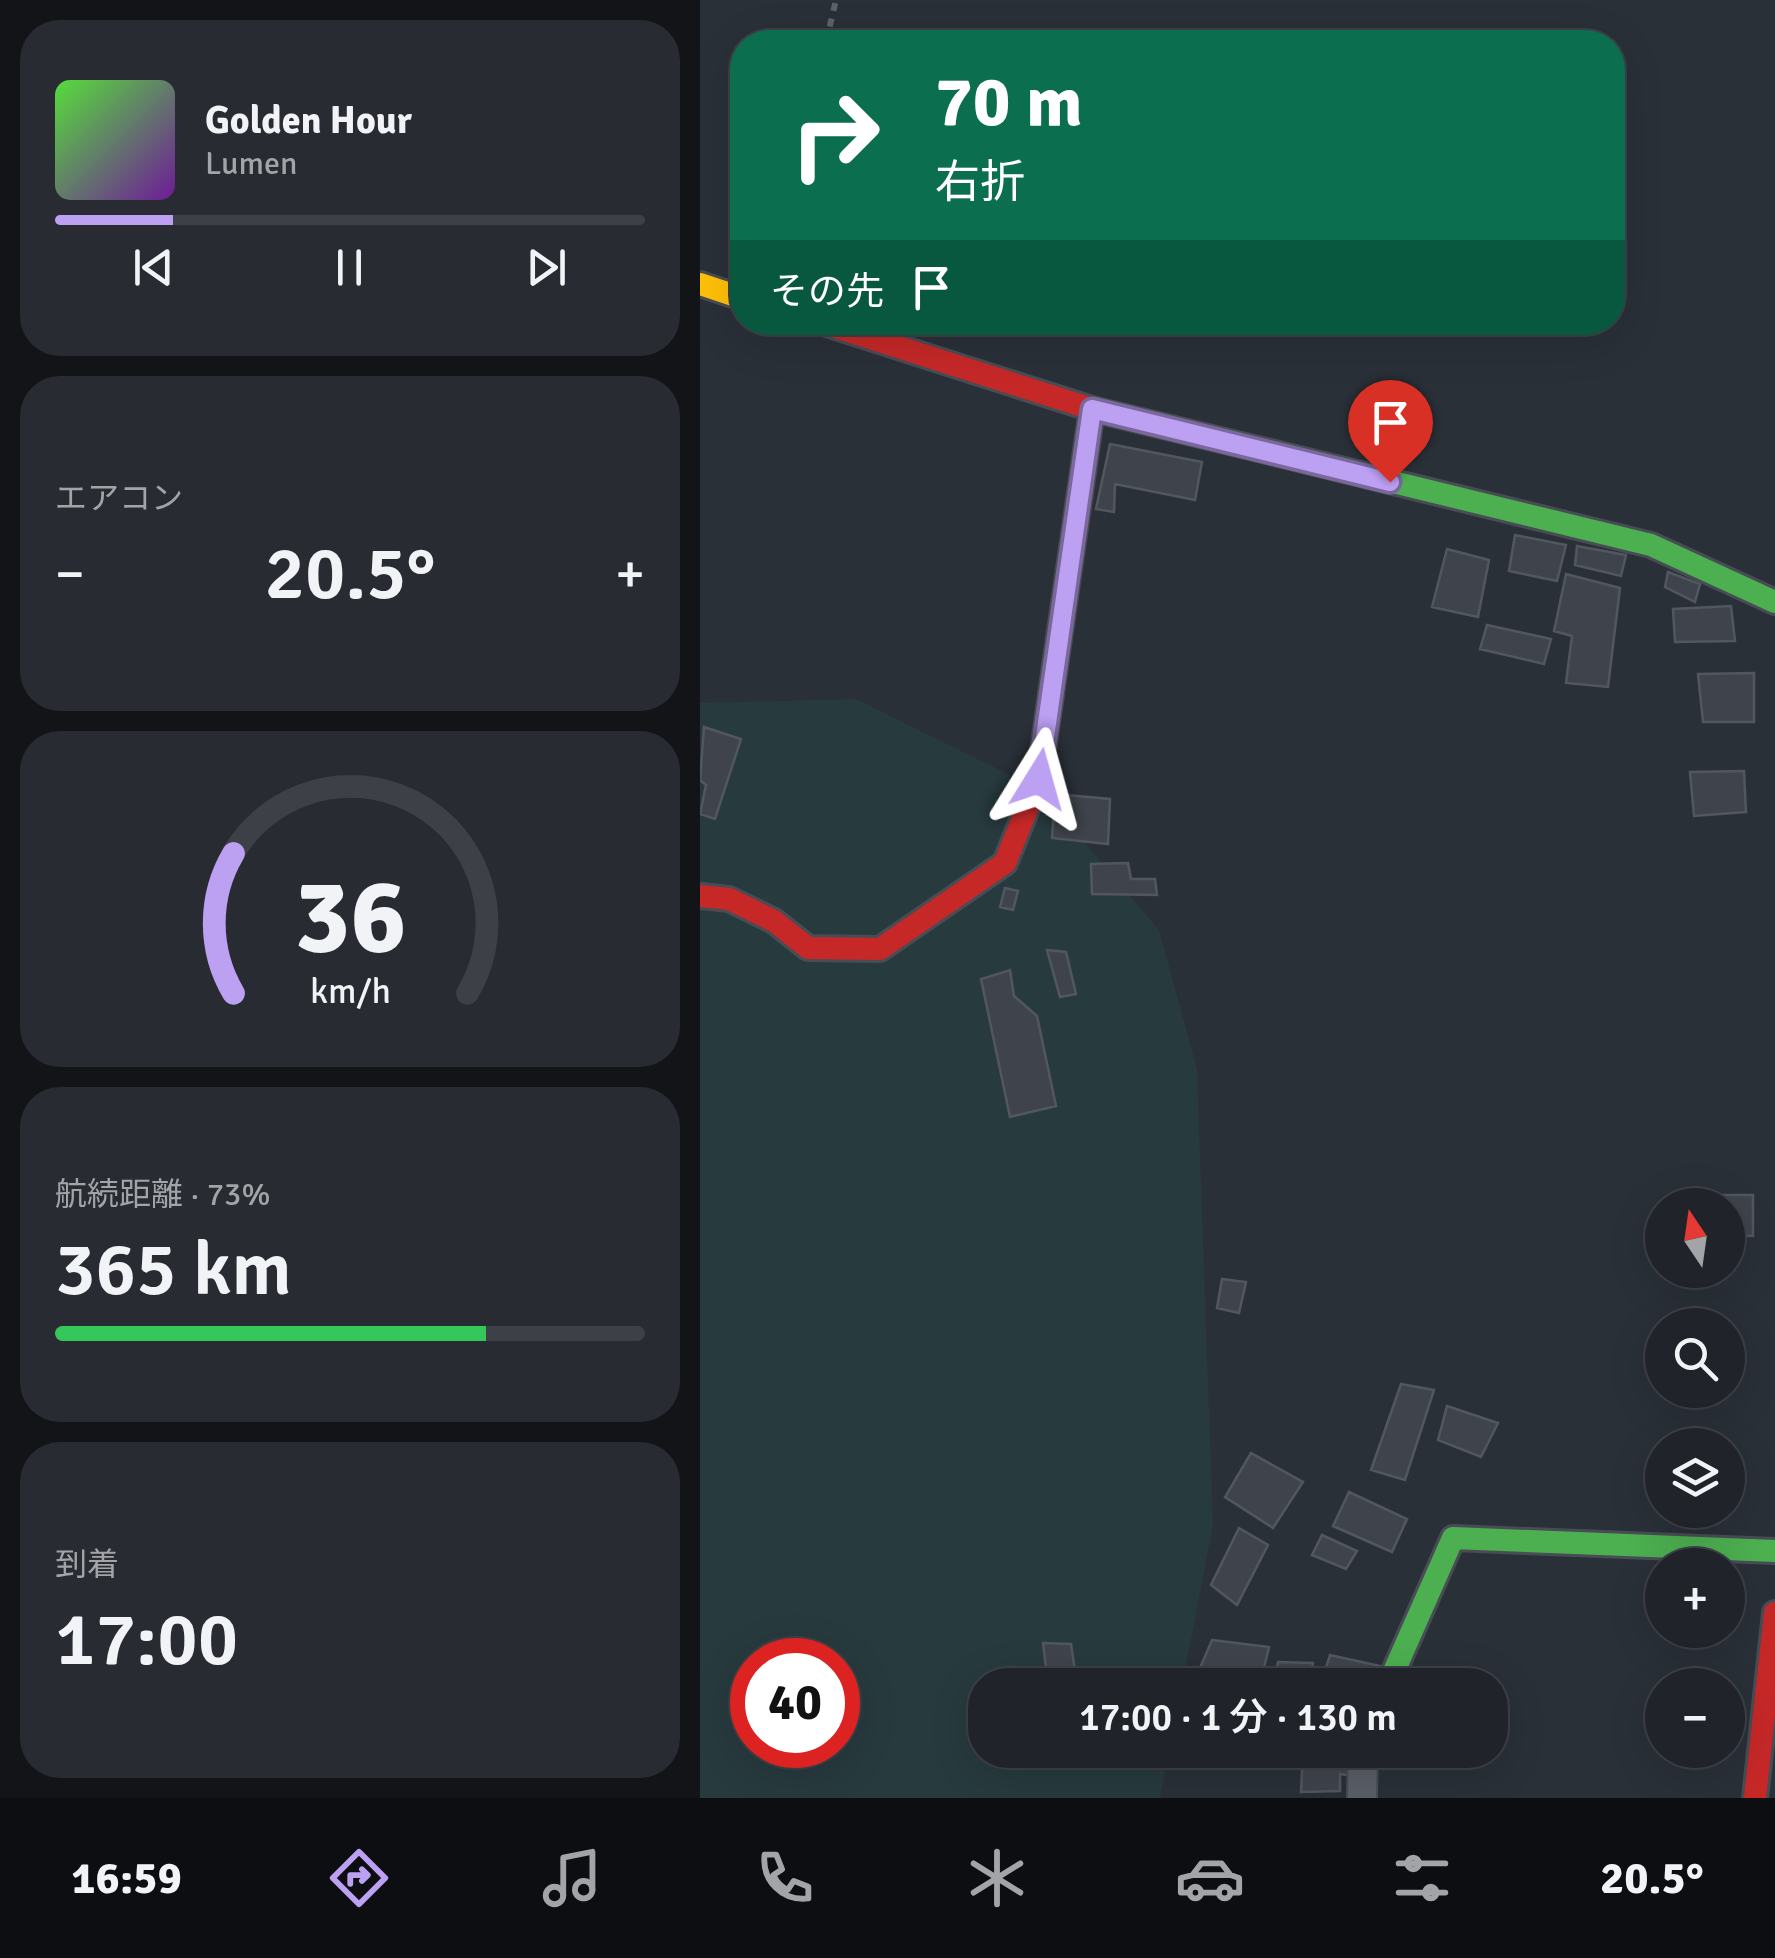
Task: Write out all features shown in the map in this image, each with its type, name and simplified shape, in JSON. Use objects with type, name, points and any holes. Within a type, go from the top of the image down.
[{"type":"street","points":[[700,284],[730,294]]},
{"type":"street","points":[[861,335],[1092,409],[1651,545],[1775,602]]},
{"type":"street","points":[[700,896],[729,899],[774,921],[808,948],[880,950],[1006,864],[1039,779],[1092,409]]},
{"type":"street","points":[[1396,1668],[1453,1538],[1775,1552]]},
{"type":"street","points":[[1755,1798],[1775,1613]]},
{"type":"street","points":[[1362,1798],[1363,1768]]},
{"type":"path","points":[[829,30],[836,0]]},
{"type":"green space","points":[[856,699],[1040,790],[1159,930],[1197,1069],[1213,1526],[1185,1668],[968,1668],[968,1768],[1166,1768],[1160,1798],[700,1798],[700,703]]},
{"type":"building","points":[[1110,444],[1202,462],[1195,500],[1115,484],[1114,512],[1096,509]]},
{"type":"building","points":[[1515,535],[1566,545],[1557,581],[1509,571]]},
{"type":"building","points":[[1577,546],[1626,555],[1621,576],[1575,565]]},
{"type":"building","points":[[1447,549],[1489,560],[1478,617],[1432,607]]},
{"type":"building","points":[[1668,572],[1700,584],[1695,602],[1665,587]]},
{"type":"building","points":[[1566,574],[1620,588],[1608,687],[1566,683],[1572,636],[1554,631]]},
{"type":"building","points":[[1731,606],[1735,641],[1675,642],[1673,609]]},
{"type":"building","points":[[1487,625],[1551,639],[1544,664],[1480,649]]},
{"type":"building","points":[[1754,673],[1754,722],[1703,722],[1698,674]]},
{"type":"building","points":[[704,727],[741,739],[715,819],[700,814],[706,785],[700,780]]},
{"type":"building","points":[[1744,771],[1746,812],[1694,816],[1690,772]]},
{"type":"building","points":[[1055,794],[1110,799],[1108,844],[1052,838]]},
{"type":"building","points":[[1128,863],[1131,879],[1155,879],[1157,895],[1092,894],[1091,864]]},
{"type":"building","points":[[1005,888],[1018,891],[1013,910],[1000,907]]},
{"type":"building","points":[[1047,950],[1066,952],[1076,994],[1060,997]]},
{"type":"building","points":[[1010,970],[1014,996],[1037,1016],[1056,1106],[1010,1117],[981,979]]},
{"type":"building","points":[[1745,1195],[1753,1195],[1753,1236],[1745,1236]]},
{"type":"building","points":[[1222,1279],[1246,1282],[1239,1313],[1217,1308]]},
{"type":"building","points":[[1401,1384],[1434,1390],[1405,1480],[1371,1470]]},
{"type":"building","points":[[1447,1406],[1498,1423],[1481,1457],[1438,1440]]},
{"type":"building","points":[[1251,1453],[1303,1482],[1273,1528],[1225,1497]]},
{"type":"building","points":[[1349,1492],[1407,1519],[1392,1552],[1333,1526]]},
{"type":"building","points":[[1239,1528],[1268,1545],[1237,1605],[1211,1585]]},
{"type":"building","points":[[1322,1535],[1357,1551],[1346,1569],[1312,1555]]},
{"type":"building","points":[[1212,1640],[1269,1647],[1264,1668],[1200,1668]]},
{"type":"building","points":[[1043,1643],[1071,1644],[1075,1668],[1046,1668]]},
{"type":"building","points":[[1330,1655],[1384,1667],[1384,1668],[1326,1668]]},
{"type":"building","points":[[1278,1662],[1313,1663],[1313,1668],[1277,1668]]},
{"type":"building","points":[[1302,1768],[1353,1768],[1353,1776],[1340,1774],[1340,1791],[1301,1792]]},
{"type":"traffic: fast","points":[[1258,449],[1651,545],[1775,602]]},
{"type":"traffic: fast","points":[[1396,1668],[1453,1538],[1775,1551]]},
{"type":"traffic: slow","points":[[700,284],[730,294]]},
{"type":"traffic: slow","points":[[1051,694],[1092,409]]},
{"type":"traffic: jam","points":[[861,335],[1092,409],[1258,449]]},
{"type":"traffic: jam","points":[[700,896],[729,899],[774,921],[808,948],[880,949],[1005,863],[1039,779],[1051,694]]},
{"type":"traffic: jam","points":[[1755,1798],[1775,1613]]},
{"type":"route","points":[[1039,779],[1092,409],[1390,482]]}]
